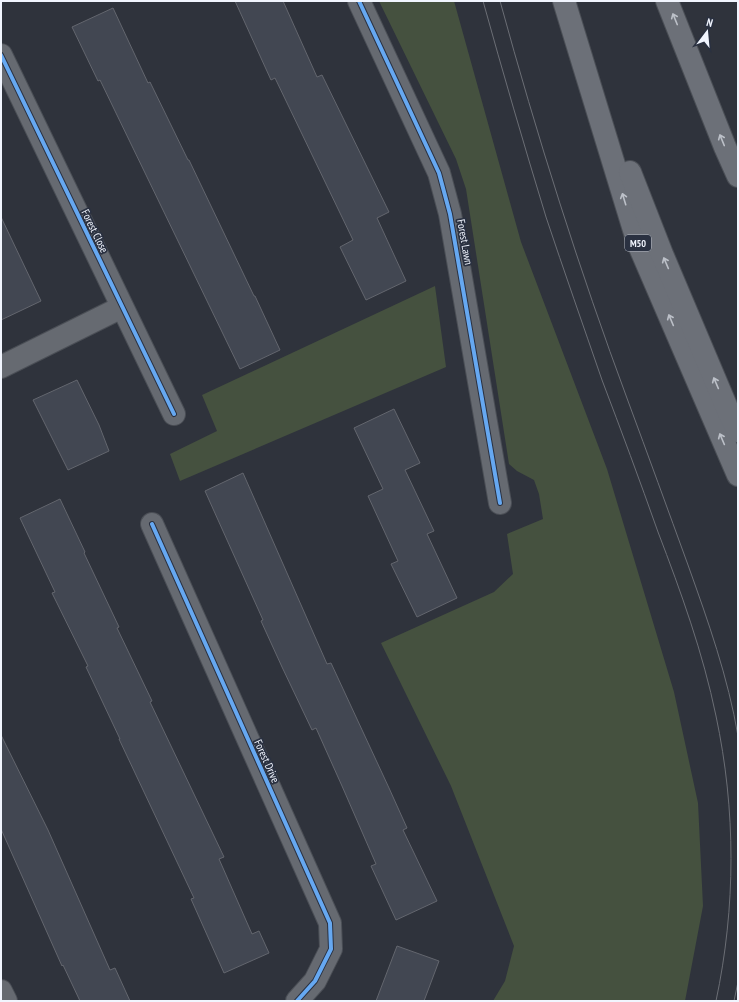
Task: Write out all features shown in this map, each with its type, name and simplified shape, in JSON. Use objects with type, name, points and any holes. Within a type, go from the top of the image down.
[{"type":"highway","name":"M50","points":[[564,1],[662,254],[738,431]]},
{"type":"highway","name":"M50","points":[[564,1],[638,243],[738,475]]},
{"type":"highway","points":[[667,1],[738,176]]},
{"type":"street","name":"Forest Lawn","points":[[359,1],[439,173],[450,214],[500,503]]},
{"type":"street","name":"Forest Close","points":[[1,55],[174,414]]},
{"type":"street","points":[[1,367],[122,307]]},
{"type":"street","name":"Forest Drive","points":[[152,524],[330,922],[331,949],[315,981],[297,1001]]},
{"type":"street","points":[[1,991],[6,1001]]},
{"type":"green space","points":[[379,1],[454,1],[521,242],[607,469],[674,692],[698,803],[703,906],[685,1001],[493,1001],[505,981],[514,946],[451,786],[381,643],[494,592],[513,574],[507,534],[543,519],[539,494],[534,480],[517,471],[509,464],[466,189],[456,159]]},
{"type":"green space","points":[[435,286],[446,367],[180,481],[170,454],[217,431],[202,395]]},
{"type":"building","points":[[235,1],[283,1],[317,77],[322,75],[389,212],[377,218],[406,281],[366,300],[340,247],[353,240],[275,78],[271,80]]},
{"type":"building","points":[[113,8],[148,83],[150,82],[189,160],[280,350],[240,369],[100,80],[98,81],[72,27]]},
{"type":"building","points":[[1,217],[41,301],[1,320]]},
{"type":"building","points":[[77,380],[99,425],[109,451],[68,470],[33,400]]},
{"type":"building","points":[[394,409],[420,463],[405,470],[434,531],[427,534],[457,598],[417,617],[391,564],[398,561],[368,496],[383,489],[354,428]]},
{"type":"building","points":[[243,473],[327,664],[331,663],[389,788],[407,828],[403,830],[437,901],[396,920],[371,866],[376,864],[342,786],[316,728],[312,730],[282,667],[261,621],[263,620],[205,491]]},
{"type":"building","points":[[60,499],[119,627],[117,628],[152,701],[150,702],[224,857],[219,859],[252,934],[259,931],[269,953],[224,973],[191,899],[194,898],[86,667],[88,666],[52,593],[55,592],[20,518]]},
{"type":"building","points":[[1,735],[48,830],[110,970],[115,968],[130,1001],[80,1001],[63,965],[62,966],[1,829]]},
{"type":"building","points":[[397,946],[439,961],[424,1001],[376,1001]]},
{"type":"tram line","points":[[483,1],[546,217],[602,380],[683,600],[711,692],[723,751],[730,823],[731,858],[727,930],[723,966],[716,1001]]},
{"type":"tram line","points":[[500,1],[544,152],[576,252],[610,351],[710,628],[729,692],[738,736]]},
{"type":"tram line","points":[[734,1001],[738,982]]},
{"type":"cycle path","points":[[359,1],[439,173],[450,214],[500,503]]},
{"type":"cycle path","points":[[1,55],[174,414]]},
{"type":"cycle path","points":[[152,524],[330,923],[331,949],[315,981],[297,1001]]}]
